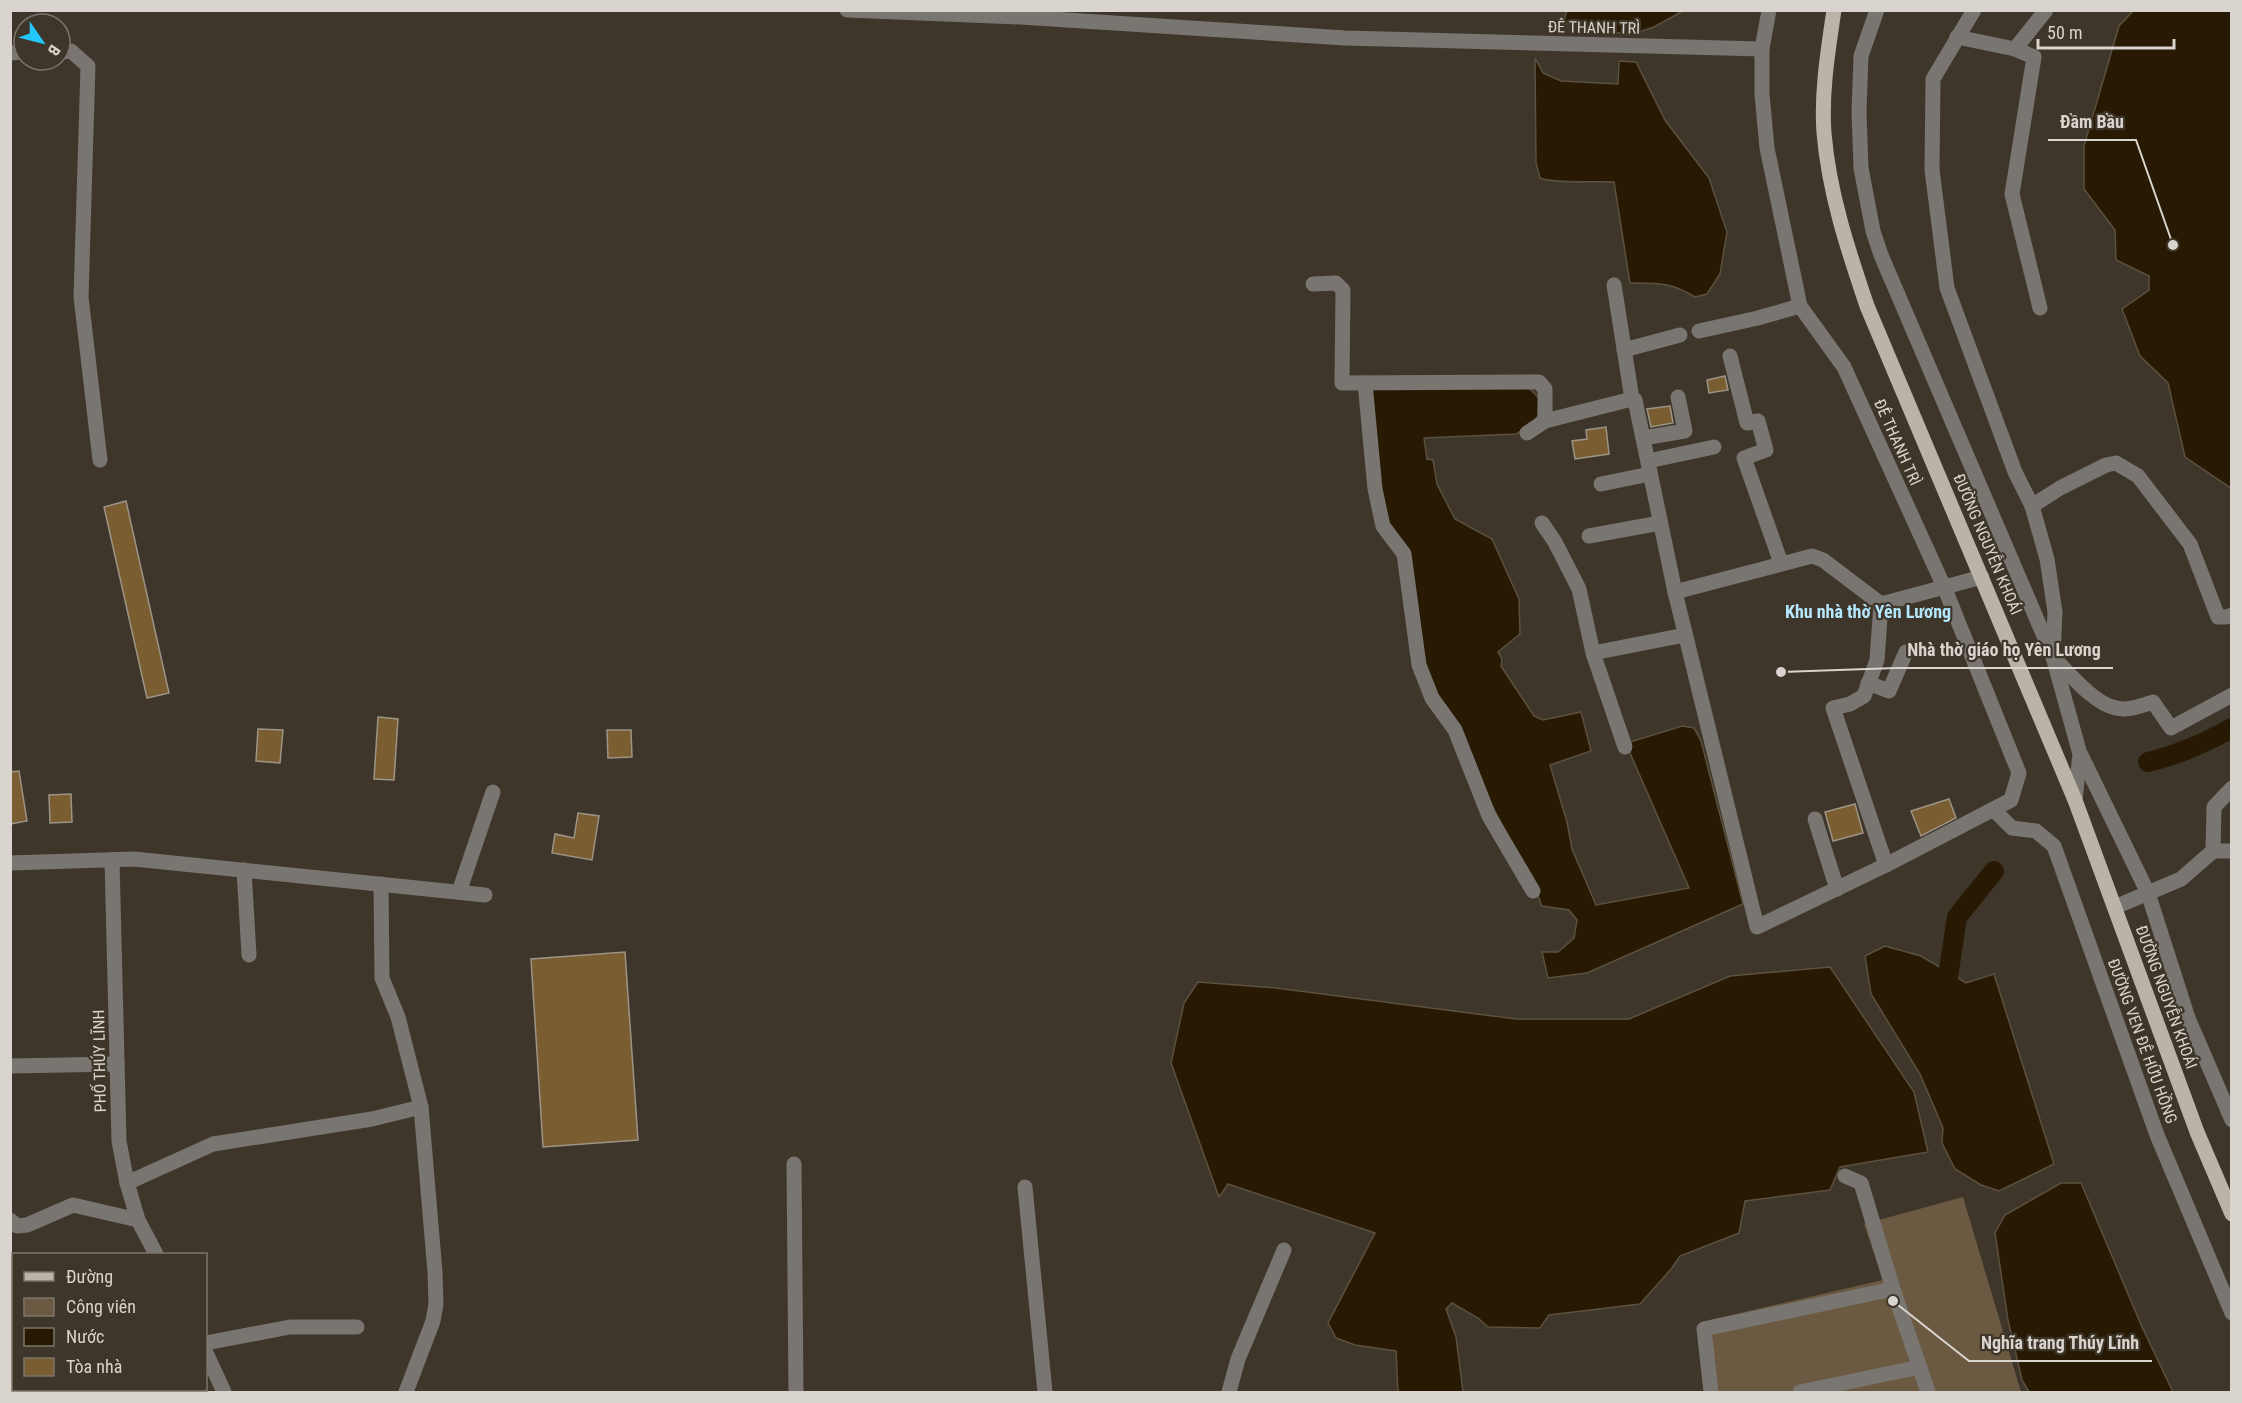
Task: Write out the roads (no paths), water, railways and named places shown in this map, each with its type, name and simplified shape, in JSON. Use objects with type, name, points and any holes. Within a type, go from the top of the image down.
[{"type":"main road","name":"ĐƯỜNG NGUYỄN KHOÁI","points":[[1834,10],[1825,80],[1824,133],[1830,176],[1844,239],[1867,306],[2075,800],[2197,1132],[2232,1214]]},
{"type":"street","name":"ĐÊ THANH TRÌ","points":[[848,10],[1021,14],[1345,38],[1762,49],[1762,94],[1767,148],[1800,306],[1844,367],[1945,589],[2019,773],[2011,800],[1886,865],[1757,927],[1685,635]]},
{"type":"street","points":[[1762,49],[1769,10]]},
{"type":"street","points":[[1877,10],[1861,56],[1859,112],[1861,168],[1873,231],[1881,255],[2052,657],[2080,754],[2148,893],[2188,1018],[2232,1120]]},
{"type":"street","points":[[1974,10],[1933,79],[1932,170],[1947,288],[2015,472],[2032,506],[2047,559],[2055,612],[2052,657]]},
{"type":"street","points":[[2014,49],[2046,10]]},
{"type":"street","points":[[1957,37],[2014,49],[2034,57],[2012,194],[2040,309]]},
{"type":"street","points":[[72,52],[88,66],[81,297],[99,460]]},
{"type":"street","points":[[1313,284],[1336,283],[1343,290],[1342,383],[1539,382],[1545,389],[1545,421]]},
{"type":"street","points":[[1593,653],[1685,635],[1674,592],[1635,400],[1632,399],[1614,285]]},
{"type":"street","points":[[1699,331],[1800,306]]},
{"type":"street","points":[[1624,350],[1680,335]]},
{"type":"street","points":[[1730,356],[1747,423],[1758,421],[1766,450],[1744,458],[1781,563]]},
{"type":"street","points":[[1365,383],[1375,489],[1383,526],[1404,554],[1419,665],[1432,698],[1455,730],[1489,816],[1533,891]]},
{"type":"street","points":[[1643,438],[1685,431],[1678,397]]},
{"type":"street","points":[[1527,434],[1545,421],[1632,399]]},
{"type":"street","points":[[1601,484],[1714,447]]},
{"type":"street","points":[[2032,506],[2060,488],[2106,465],[2116,463],[2138,476],[2190,544],[2218,617],[2226,618],[2232,615]]},
{"type":"street","points":[[1542,523],[1555,542],[1579,589],[1593,653],[1625,747]]},
{"type":"street","points":[[1589,536],[1660,523]]},
{"type":"street","points":[[1674,592],[1812,556],[1823,560],[1881,604]]},
{"type":"street","points":[[1881,604],[1945,589],[1982,577]]},
{"type":"street","points":[[1881,604],[1877,660],[1864,696],[1850,704],[1833,708],[1886,865]]},
{"type":"street","points":[[1868,683],[1889,691],[1906,652]]},
{"type":"street","points":[[2052,657],[2094,696],[2115,708],[2136,708],[2153,702],[2171,728],[2232,695]]},
{"type":"street","points":[[2075,800],[2080,754]]},
{"type":"street","points":[[2213,851],[2214,807],[2232,788]]},
{"type":"street","points":[[459,892],[493,792]]},
{"type":"street","name":"ĐƯỜNG VEN ĐÊ HỮU HỒNG","points":[[1994,810],[2012,828],[2036,831],[2054,846],[2157,1135],[2232,1313]]},
{"type":"street","points":[[1815,819],[1837,889]]},
{"type":"street","points":[[2115,907],[2181,879],[2213,851],[2232,851]]},
{"type":"street","points":[[10,863],[134,859],[485,895]]},
{"type":"street","name":"PHỐ THÚY LĨNH","points":[[112,860],[119,1141],[127,1183],[138,1220],[155,1253]]},
{"type":"street","points":[[244,870],[249,955]]},
{"type":"street","points":[[381,884],[382,978],[398,1017],[421,1107],[436,1304],[433,1321],[406,1392]]},
{"type":"street","points":[[10,1066],[117,1064]]},
{"type":"street","points":[[127,1183],[213,1144],[372,1119],[421,1107]]},
{"type":"street","points":[[794,1164],[796,1392]]},
{"type":"street","points":[[1845,1176],[1861,1183],[1893,1289],[1928,1392]]},
{"type":"street","points":[[1025,1187],[1045,1392]]},
{"type":"street","points":[[10,1220],[17,1226],[27,1225],[74,1205],[138,1220]]},
{"type":"street","points":[[1229,1392],[1238,1359],[1284,1250]]},
{"type":"street","points":[[1711,1392],[1704,1329],[1893,1289]]},
{"type":"street","points":[[207,1342],[290,1327],[357,1327]]},
{"type":"street","points":[[207,1355],[224,1392]]},
{"type":"street","points":[[1800,1392],[1920,1367]]},
{"type":"water","points":[[1567,10],[1683,11],[1654,27],[1630,35],[1563,23]]},
{"type":"water","points":[[2133,11],[2231,11],[2231,488],[2185,457],[2168,383],[2140,356],[2122,309],[2149,290],[2149,276],[2116,260],[2115,230],[2084,189],[2084,146],[2119,26]]},
{"type":"water","points":[[1535,58],[1543,73],[1561,81],[1618,84],[1619,61],[1636,62],[1665,120],[1709,178],[1727,232],[1720,274],[1707,294],[1695,297],[1671,286],[1656,283],[1630,283],[1614,182],[1565,182],[1540,178],[1536,163]]},
{"type":"water","points":[[1375,387],[1528,387],[1539,398],[1538,416],[1516,434],[1424,438],[1427,459],[1433,460],[1437,484],[1455,519],[1492,539],[1519,599],[1520,634],[1498,652],[1502,659],[1501,666],[1534,716],[1543,720],[1581,712],[1591,751],[1550,765],[1567,822],[1572,849],[1596,905],[1689,888],[1630,753],[1630,742],[1682,726],[1694,728],[1701,741],[1743,904],[1587,973],[1548,978],[1542,952],[1558,952],[1574,938],[1577,920],[1569,910],[1542,906],[1534,886],[1434,695],[1422,663],[1409,555],[1384,521],[1368,395]]},
{"type":"water","points":[[1885,946],[1921,956],[1966,983],[1994,974],[2054,1164],[1999,1191],[1981,1185],[1955,1169],[1942,1143],[1943,1128],[1920,1074],[1871,994],[1865,956]]},
{"type":"water","points":[[1830,967],[1914,1092],[1928,1152],[1840,1167],[1830,1190],[1745,1201],[1739,1233],[1680,1256],[1640,1304],[1549,1315],[1540,1328],[1488,1327],[1478,1318],[1452,1303],[1446,1309],[1456,1337],[1463,1392],[1398,1392],[1396,1351],[1355,1345],[1336,1338],[1328,1323],[1375,1233],[1228,1184],[1219,1197],[1171,1063],[1184,1003],[1198,982],[1276,988],[1516,1019],[1629,1019],[1730,976]]},
{"type":"water","points":[[2061,1183],[2081,1183],[2142,1327],[2173,1392],[2029,1392],[2022,1380],[2008,1320],[1995,1233],[2005,1215]]},
{"type":"waterway","points":[[2148,762],[2191,748],[2232,728]]},
{"type":"waterway","points":[[1947,983],[1957,917],[1994,871]]},
{"type":"place","name":"Đầm Bầu","points":[[2173,245]]},
{"type":"place","name":"Nhà thờ giáo họ Yên Lương","points":[[1781,672]]},
{"type":"place","name":"Nghĩa trang Thúy Lĩnh","points":[[1893,1301]]},
{"type":"district","name":"Khu nhà thờ Yên Lương","points":[[1868,612]]}]
